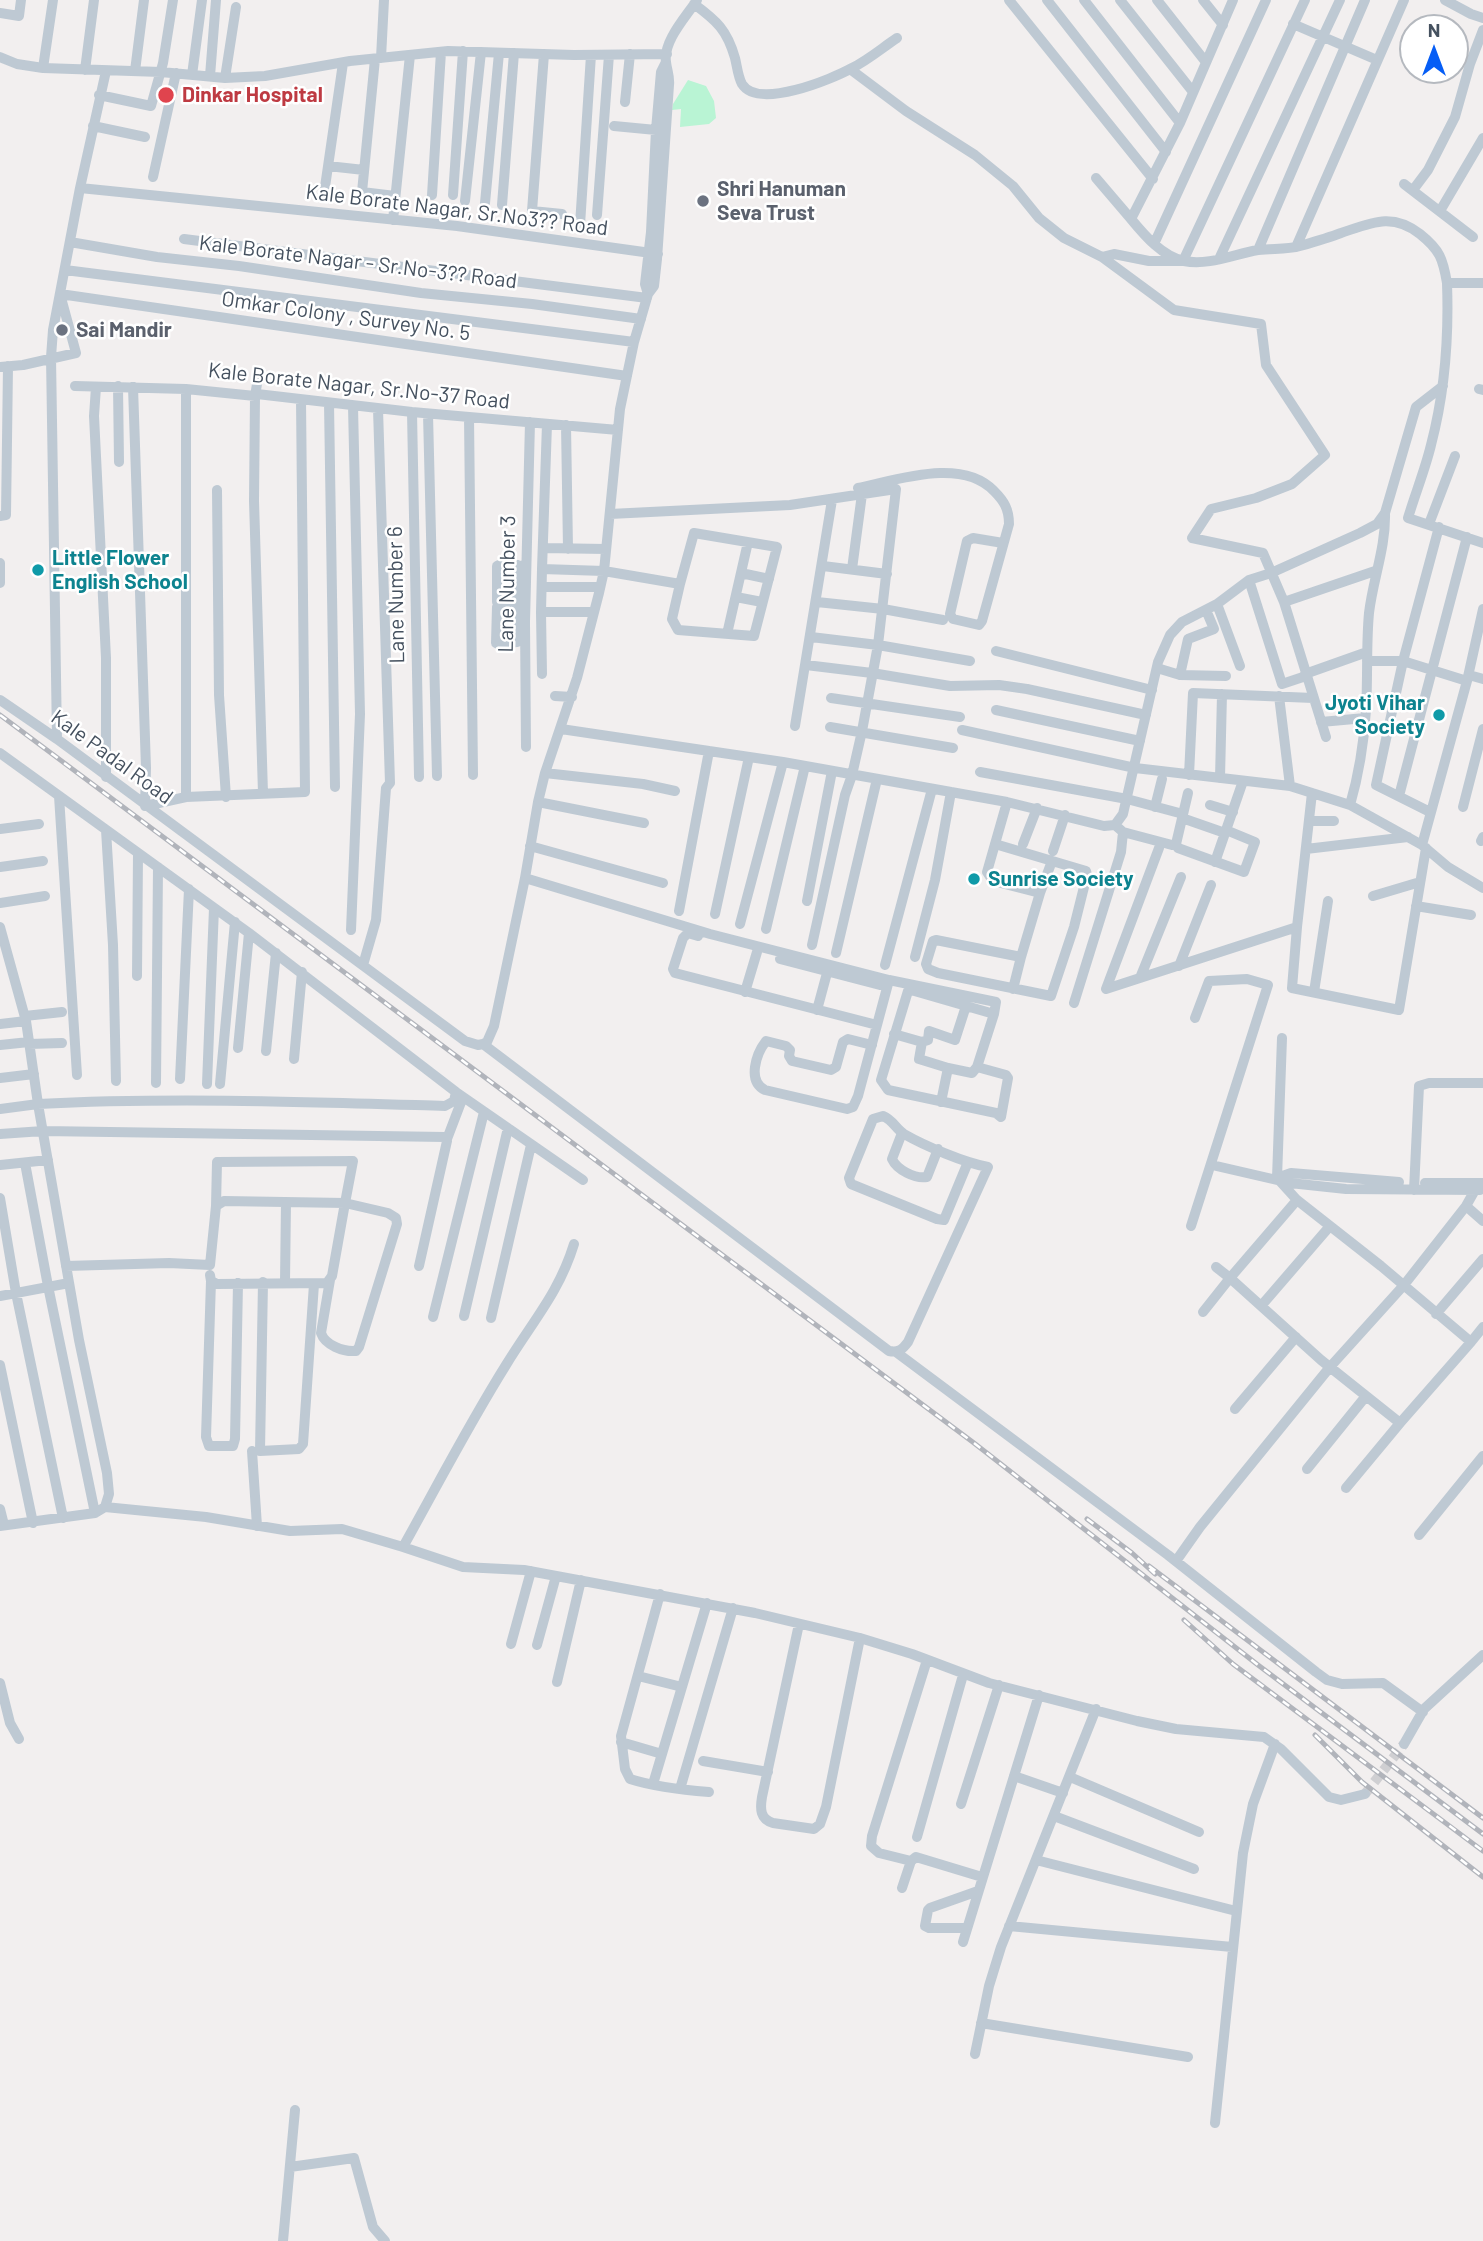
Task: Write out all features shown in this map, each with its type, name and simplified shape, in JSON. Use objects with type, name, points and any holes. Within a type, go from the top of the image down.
[{"type":"street","points":[[0,13],[19,16],[20,0]]},
{"type":"street","points":[[43,68],[53,0]]},
{"type":"street","points":[[85,70],[94,0]]},
{"type":"street","points":[[135,71],[145,0]]},
{"type":"street","points":[[99,95],[151,106],[161,72],[173,0]]},
{"type":"street","points":[[192,75],[202,0]]},
{"type":"street","points":[[210,76],[216,0]]},
{"type":"street","points":[[384,0],[362,192],[395,196]]},
{"type":"street","points":[[1009,0],[1153,179]]},
{"type":"street","points":[[1047,0],[1166,152]]},
{"type":"street","points":[[1084,0],[1180,123]]},
{"type":"street","points":[[1120,0],[1193,92]]},
{"type":"street","points":[[1157,0],[1205,61]]},
{"type":"street","points":[[1203,0],[1223,25]]},
{"type":"street","points":[[1131,219],[1180,123],[1233,0]]},
{"type":"street","points":[[1154,244],[1266,0]]},
{"type":"street","points":[[1183,261],[1305,0]]},
{"type":"street","points":[[1219,259],[1340,0]]},
{"type":"street","points":[[1258,250],[1365,0]]},
{"type":"street","points":[[1296,247],[1405,0]]},
{"type":"street","points":[[1445,0],[1471,15],[1483,18]]},
{"type":"street","points":[[659,170],[656,130],[661,72],[672,38],[696,2],[724,29],[743,85],[751,92],[765,95],[782,93],[822,81],[850,69],[897,38]]},
{"type":"street","points":[[225,78],[236,7]]},
{"type":"street","points":[[1293,24],[1377,60]]},
{"type":"street","points":[[1473,237],[1409,187],[1428,170],[1455,117],[1483,30]]},
{"type":"street","points":[[0,57],[17,64],[43,68],[161,72],[225,78],[265,76],[378,58],[463,51],[630,54],[666,58]]},
{"type":"street","points":[[453,195],[463,51]]},
{"type":"street","points":[[432,195],[441,52]]},
{"type":"street","points":[[465,201],[481,52]]},
{"type":"street","points":[[485,203],[499,53]]},
{"type":"street","points":[[502,205],[513,53]]},
{"type":"street","points":[[544,54],[532,211],[562,214]]},
{"type":"street","points":[[625,102],[630,54]]},
{"type":"street","points":[[393,220],[410,55]]},
{"type":"street","points":[[580,225],[591,55]]},
{"type":"street","points":[[597,215],[609,55]]},
{"type":"street","points":[[483,1044],[487,1042],[494,1026],[545,773],[572,697],[604,571],[618,430],[634,342],[647,296],[645,284],[653,254],[670,73],[666,58]]},
{"type":"street","points":[[325,187],[343,63]]},
{"type":"street","points":[[850,69],[906,111],[975,155],[1013,186],[1040,218],[1064,238],[1102,257],[1174,310],[1261,324],[1266,365],[1325,455],[1292,484],[1256,498],[1210,509],[1192,538],[1263,553],[1284,602],[1326,737]]},
{"type":"street","points":[[57,739],[51,357],[80,188],[106,71]]},
{"type":"street","points":[[153,177],[176,73]]},
{"type":"street","points":[[93,126],[145,137]]},
{"type":"street","points":[[614,127],[656,130]]},
{"type":"street","points":[[1440,211],[1483,138]]},
{"type":"street","points":[[328,166],[364,170]]},
{"type":"street","points":[[1096,178],[1154,244],[1183,261]]},
{"type":"street","name":"Kale Borate Nagar, Sr.No3?? Road","points":[[80,188],[457,226],[653,254]]},
{"type":"street","points":[[1102,257],[1114,254],[1149,261],[1198,262],[1258,250],[1296,247],[1366,223],[1385,220],[1403,223],[1433,245],[1443,259],[1447,284],[1448,324],[1443,386],[1431,445],[1408,518],[1483,543]]},
{"type":"street","points":[[184,239],[647,296]]},
{"type":"street","name":"Kale Borate Nagar - Sr.No-3?? Road","points":[[70,242],[157,257],[239,266],[421,293],[532,304],[641,319]]},
{"type":"street","points":[[65,270],[634,342]]},
{"type":"street","points":[[1447,284],[1483,283]]},
{"type":"street","points":[[0,516],[6,515],[4,367],[76,353],[60,295]]},
{"type":"street","name":"Omkar Colony , Survey No. 5","points":[[60,295],[627,376]]},
{"type":"street","points":[[259,372],[254,396],[254,500],[263,793]]},
{"type":"street","name":"Kale Borate Nagar, Sr.No-37 Road","points":[[75,386],[186,389],[254,396],[257,394],[428,414],[618,430]]},
{"type":"street","points":[[118,386],[119,462]]},
{"type":"street","points":[[1350,805],[1357,780],[1365,719],[1368,619],[1375,571],[1383,548],[1385,513],[1416,407],[1443,386]]},
{"type":"street","points":[[96,387],[94,416],[106,658],[106,777]]},
{"type":"street","points":[[134,387],[145,806],[186,797],[305,792],[301,400]]},
{"type":"street","points":[[186,389],[186,797]]},
{"type":"street","points":[[329,403],[335,787]]},
{"type":"street","points":[[351,930],[360,713],[353,406]]},
{"type":"street","points":[[363,965],[376,920],[386,788],[390,783],[378,409]]},
{"type":"street","name":"Lane Number 6","points":[[412,412],[419,777]]},
{"type":"street","points":[[428,414],[436,776]]},
{"type":"street","points":[[469,417],[473,775]]},
{"type":"street","name":"Lane Number 3","points":[[526,747],[521,608],[530,422]]},
{"type":"street","points":[[542,674],[541,612],[547,424]]},
{"type":"street","points":[[566,425],[568,548]]},
{"type":"street","points":[[1430,812],[1376,785],[1434,525],[1455,456]]},
{"type":"street","points":[[802,503],[814,497],[924,474],[964,474],[976,477],[990,486],[1005,504],[1009,513],[1009,524],[981,624],[953,619],[950,614],[967,541],[973,538],[1003,543]]},
{"type":"street","points":[[610,514],[802,503],[896,489],[878,645],[862,731],[845,794],[812,945]]},
{"type":"street","points":[[217,490],[219,695],[226,797]]},
{"type":"street","points":[[852,569],[862,494]]},
{"type":"street","points":[[795,726],[832,500]]},
{"type":"street","points":[[1074,1003],[1121,852],[1119,829],[1157,668],[1170,635],[1182,622],[1217,604],[1249,580],[1271,573],[1377,524],[1385,513]]},
{"type":"street","points":[[694,533],[777,547],[769,579],[754,636],[678,630],[674,625],[672,619],[694,533]]},
{"type":"street","points":[[1399,796],[1467,537]]},
{"type":"street","points":[[727,634],[748,542]]},
{"type":"street","points":[[543,548],[606,549]]},
{"type":"street","points":[[0,562],[0,583]]},
{"type":"street","points":[[823,566],[887,574]]},
{"type":"street","points":[[542,569],[604,571],[680,584]]},
{"type":"street","points":[[1284,602],[1375,571]]},
{"type":"street","points":[[741,573],[769,579]]},
{"type":"street","points":[[1249,580],[1282,684],[1367,656],[1483,679]]},
{"type":"street","points":[[547,587],[600,587]]},
{"type":"street","points":[[736,597],[762,603]]},
{"type":"street","points":[[817,603],[943,620]]},
{"type":"street","points":[[1217,604],[1240,666]]},
{"type":"street","points":[[1312,793],[1292,988],[1399,1010],[1430,812],[1468,678],[1483,609]]},
{"type":"street","points":[[1180,675],[1188,639],[1214,629],[1206,610]]},
{"type":"street","points":[[541,612],[594,612]]},
{"type":"street","points":[[811,637],[970,661]]},
{"type":"street","points":[[996,651],[1152,690]]},
{"type":"street","points":[[806,665],[950,686],[1001,685],[1146,715]]},
{"type":"street","points":[[1157,668],[1180,675],[1226,676]]},
{"type":"street","points":[[1001,685],[998,704],[1140,741]]},
{"type":"street","points":[[1189,775],[1193,693],[1313,698]]},
{"type":"street","points":[[1220,778],[1222,694]]},
{"type":"street","points":[[555,696],[572,697]]},
{"type":"street","points":[[1279,696],[1290,786]]},
{"type":"street","points":[[831,698],[960,717]]},
{"type":"street","name":"Kale Padal Road","points":[[0,701],[57,739],[465,1041],[483,1044],[875,1342],[889,1351],[896,1352],[1176,1561],[1326,1680],[1342,1684],[1383,1683],[1423,1712]]},
{"type":"street","points":[[1321,722],[1365,719]]},
{"type":"street","points":[[830,727],[953,748]]},
{"type":"street","points":[[561,729],[783,762],[1007,802],[1104,825],[1172,845]]},
{"type":"street","points":[[962,730],[1135,768],[1290,786],[1350,805],[1424,846],[1455,872],[1483,888]]},
{"type":"street","points":[[1463,807],[1483,730]]},
{"type":"street","points":[[679,911],[709,751]]},
{"type":"street","points":[[0,753],[302,972],[460,1095],[583,1180]]},
{"type":"street","points":[[715,914],[749,757]]},
{"type":"street","points":[[740,924],[783,762]]},
{"type":"street","points":[[766,929],[805,766]]},
{"type":"street","points":[[807,901],[832,771]]},
{"type":"street","points":[[980,772],[1127,799],[1183,816],[1254,841],[1245,872],[1177,846],[1183,816],[1188,793]]},
{"type":"street","points":[[545,773],[643,784],[675,791]]},
{"type":"street","points":[[836,953],[877,779]]},
{"type":"street","points":[[1155,807],[1162,779]]},
{"type":"street","points":[[1215,862],[1243,781]]},
{"type":"street","points":[[885,965],[932,789]]},
{"type":"street","points":[[915,957],[935,880],[951,792]]},
{"type":"street","points":[[59,796],[77,1075]]},
{"type":"street","points":[[538,802],[644,823]]},
{"type":"street","points":[[1007,802],[987,872],[993,881],[1040,893]]},
{"type":"street","points":[[1210,805],[1233,812]]},
{"type":"street","points":[[1023,844],[1037,808]]},
{"type":"street","points":[[1013,989],[1065,815]]},
{"type":"street","points":[[1309,821],[1334,821]]},
{"type":"street","points":[[0,829],[39,824]]},
{"type":"street","points":[[106,830],[113,945],[116,1082]]},
{"type":"street","points":[[1306,849],[1408,837]]},
{"type":"street","points":[[995,844],[1052,856],[1086,871],[1074,927],[1051,996],[928,969],[926,964],[929,950],[936,940],[1021,957]]},
{"type":"street","points":[[530,846],[663,883]]},
{"type":"street","points":[[1159,848],[1106,989],[1297,927]]},
{"type":"street","points":[[137,976],[138,853]]},
{"type":"street","points":[[0,867],[43,861]]},
{"type":"street","points":[[156,1083],[158,867]]},
{"type":"street","points":[[1140,978],[1181,877]]},
{"type":"street","points":[[525,878],[827,973],[996,1002],[977,1067],[972,1073],[919,1059],[922,1042]]},
{"type":"street","points":[[1373,896],[1420,882]]},
{"type":"street","points":[[1179,967],[1211,885]]},
{"type":"street","points":[[180,1079],[189,890]]},
{"type":"street","points":[[0,903],[45,896]]},
{"type":"street","points":[[1314,992],[1328,901]]},
{"type":"street","points":[[1416,906],[1471,915]]},
{"type":"street","points":[[207,1084],[214,908]]},
{"type":"street","points":[[220,1084],[234,922]]},
{"type":"street","points":[[0,926],[25,1018],[69,1283],[107,1473],[109,1494],[105,1507]]},
{"type":"street","points":[[877,1025],[675,973],[673,969],[683,937],[696,932],[888,983]]},
{"type":"street","points":[[238,1048],[249,933]]},
{"type":"street","points":[[745,992],[757,952]]},
{"type":"street","points":[[266,1051],[276,953]]},
{"type":"street","points":[[295,1059],[302,972]]},
{"type":"street","points":[[817,1010],[827,973]]},
{"type":"street","points":[[1191,1226],[1268,985],[1247,979],[1209,981],[1195,1018]]},
{"type":"street","points":[[872,1045],[848,1040],[843,1042],[836,1067],[831,1070],[792,1061],[790,1050],[786,1046],[766,1041],[755,1068],[755,1080],[760,1088],[765,1090],[850,1109],[853,1107],[858,1096],[872,1045],[888,983]]},
{"type":"street","points":[[977,1067],[1006,1075],[1008,1078],[1001,1117],[996,1113],[888,1090],[883,1085],[881,1074],[908,991],[994,1014]]},
{"type":"street","points":[[894,1034],[922,1042],[928,1040],[929,1031],[955,1040],[966,1006]]},
{"type":"street","points":[[0,1024],[62,1012]]},
{"type":"street","points":[[1282,1038],[1277,1178],[1297,1200],[1471,1342]]},
{"type":"street","points":[[0,1045],[62,1043]]},
{"type":"street","points":[[941,1102],[948,1068]]},
{"type":"street","points":[[0,1078],[34,1074]]},
{"type":"street","points":[[1414,1186],[1419,1086],[1429,1083],[1483,1083]]},
{"type":"street","points":[[0,1109],[38,1104],[178,1101],[446,1106],[452,1104],[460,1095]]},
{"type":"street","points":[[419,1266],[447,1139],[460,1095]]},
{"type":"street","points":[[433,1317],[484,1112]]},
{"type":"street","points":[[896,1352],[902,1349],[913,1332],[988,1167],[968,1162],[902,1133],[891,1119],[884,1116],[873,1119],[849,1178],[851,1184],[944,1220],[968,1162]]},
{"type":"street","points":[[464,1316],[508,1128]]},
{"type":"street","points":[[0,1134],[43,1131],[425,1135],[444,1136],[447,1139]]},
{"type":"street","points":[[902,1133],[892,1159],[894,1165],[904,1171],[921,1178],[927,1177],[938,1149]]},
{"type":"street","points":[[491,1318],[531,1145]]},
{"type":"street","points":[[0,1166],[48,1160]]},
{"type":"street","points":[[238,1283],[235,1439],[233,1446],[209,1446],[206,1437],[210,1265],[217,1162],[353,1161],[330,1280],[317,1326],[303,1444],[299,1449],[260,1451],[262,1282]]},
{"type":"street","points":[[25,1163],[94,1513]]},
{"type":"street","points":[[1212,1166],[1277,1178],[1291,1173],[1414,1186],[1480,1187]]},
{"type":"street","points":[[1176,1561],[1200,1527],[1330,1367],[1404,1285],[1480,1187]]},
{"type":"street","points":[[0,1198],[16,1293],[63,1518]]},
{"type":"street","points":[[1203,1312],[1297,1200]]},
{"type":"street","points":[[216,1206],[224,1201],[345,1203],[388,1213],[396,1218],[397,1224],[356,1351],[350,1352],[331,1345],[322,1338],[317,1326],[314,1284]]},
{"type":"street","points":[[285,1282],[286,1202]]},
{"type":"street","points":[[1466,1206],[1483,1221]]},
{"type":"street","points":[[1261,1306],[1330,1226]]},
{"type":"street","points":[[403,1547],[499,1376],[554,1293],[567,1267],[574,1244]]},
{"type":"street","points":[[1436,1314],[1483,1259]]},
{"type":"street","points":[[66,1266],[169,1263],[210,1265]]},
{"type":"street","points":[[1216,1267],[1330,1367],[1400,1423]]},
{"type":"street","points":[[211,1281],[217,1284],[324,1284],[330,1280]]},
{"type":"street","points":[[0,1296],[69,1283]]},
{"type":"street","points":[[1346,1488],[1483,1327]]},
{"type":"street","points":[[1235,1409],[1296,1337]]},
{"type":"street","points":[[0,1365],[33,1522]]},
{"type":"street","points":[[1307,1469],[1366,1396]]},
{"type":"street","points":[[252,1451],[257,1526]]},
{"type":"street","points":[[1419,1535],[1483,1456]]},
{"type":"street","points":[[0,1508],[2,1526],[94,1513],[105,1507],[206,1517],[290,1531],[342,1530],[463,1567],[531,1571],[733,1608],[860,1638],[964,1675],[1176,1729],[1265,1737],[1329,1797],[1341,1800],[1365,1794]]},
{"type":"street","points":[[511,1644],[531,1571]]},
{"type":"street","points":[[537,1645],[556,1576]]},
{"type":"street","points":[[557,1682],[581,1580]]},
{"type":"street","points":[[660,1594],[621,1742],[625,1769],[630,1779],[680,1790],[709,1792]]},
{"type":"street","points":[[653,1784],[707,1603]]},
{"type":"street","points":[[680,1790],[733,1608]]},
{"type":"street","points":[[799,1624],[761,1806],[764,1819],[773,1823],[817,1828],[826,1807],[860,1638]]},
{"type":"street","points":[[1404,1744],[1423,1712],[1483,1655]]},
{"type":"street","points":[[911,1861],[879,1853],[874,1850],[871,1841],[927,1660]]},
{"type":"street","points":[[917,1838],[964,1675]]},
{"type":"street","points":[[638,1676],[682,1687]]},
{"type":"street","points":[[0,1683],[10,1723],[19,1739]]},
{"type":"street","points":[[961,1804],[999,1685]]},
{"type":"street","points":[[963,1942],[1039,1695]]},
{"type":"street","points":[[975,2053],[995,1964],[1096,1709]]},
{"type":"street","points":[[621,1742],[662,1754]]},
{"type":"street","points":[[1215,2123],[1247,1828],[1275,1744]]},
{"type":"street","points":[[703,1761],[768,1772]]},
{"type":"street","points":[[1014,1776],[1063,1793]]},
{"type":"street","points":[[1070,1777],[1199,1832]]},
{"type":"street","points":[[1055,1816],[1194,1869]]},
{"type":"street","points":[[902,1888],[911,1861],[916,1857],[982,1877]]},
{"type":"street","points":[[1036,1860],[1236,1912]]},
{"type":"street","points":[[967,1928],[929,1928],[924,1923],[930,1908],[978,1891]]},
{"type":"street","points":[[1009,1926],[1232,1947]]},
{"type":"street","points":[[981,2023],[1188,2057]]},
{"type":"street","points":[[283,2241],[295,2110]]},
{"type":"street","points":[[290,2167],[354,2158],[373,2227],[385,2241]]},
{"type":"green space","points":[[688,80],[706,86],[714,101],[716,118],[709,124],[680,127],[681,109],[672,110],[673,104]]},
{"type":"tunnel","points":[[1365,1794],[1404,1744]]},
{"type":"railway","points":[[0,715],[974,1443],[1258,1665],[1483,1834]]},
{"type":"railway","points":[[1087,1519],[1155,1574]]},
{"type":"railway","points":[[1149,1566],[1483,1818]]},
{"type":"railway","points":[[1184,1620],[1233,1664],[1483,1851]]},
{"type":"railway","points":[[1315,1735],[1362,1782],[1483,1877]]},
{"type":"place","name":"Dinkar Hospital","points":[[166,95]]},
{"type":"place","name":"Shri Hanuman Seva Trust","points":[[703,201]]},
{"type":"place","name":"Sai Mandir","points":[[62,330]]},
{"type":"place","name":"Little Flower English School","points":[[38,570]]},
{"type":"place","name":"Jyoti Vihar Society","points":[[1439,715]]},
{"type":"place","name":"Sunrise Society","points":[[974,879]]}]
